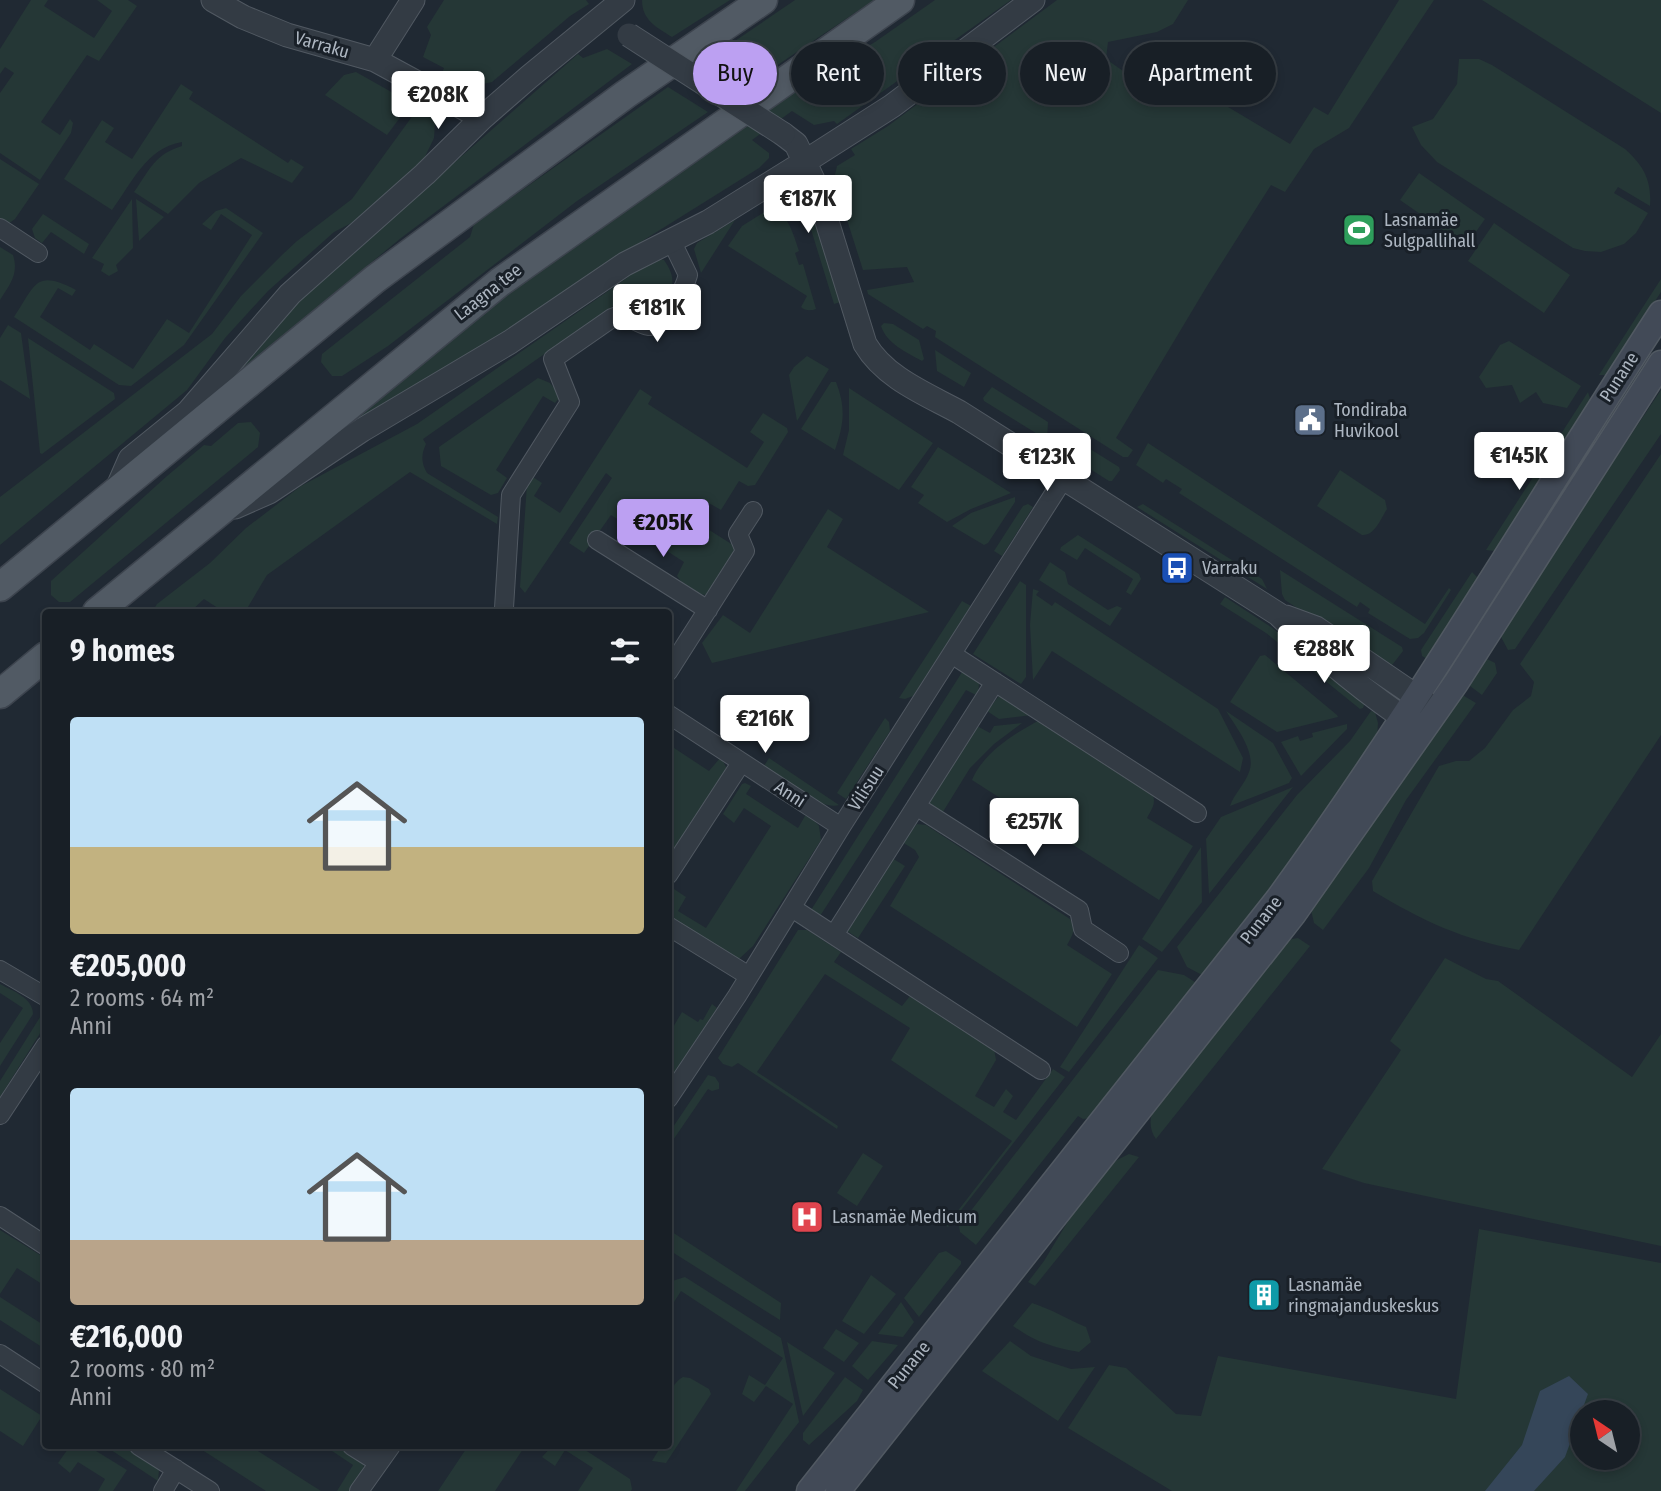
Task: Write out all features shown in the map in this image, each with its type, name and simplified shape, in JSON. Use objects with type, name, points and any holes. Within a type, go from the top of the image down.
[{"type":"main road","points":[[0,587],[375,279],[626,94],[763,0]]},
{"type":"main road","name":"Laagna tee","points":[[101,609],[500,282],[900,0]]},
{"type":"main road","name":"Punane","points":[[1421,720],[1416,696],[1661,313]]},
{"type":"main road","name":"Punane","points":[[838,1491],[1293,915],[1661,363]]},
{"type":"main road","points":[[0,694],[42,659]]},
{"type":"main road","name":"Punane","points":[[810,1491],[1277,900],[1324,836],[1421,720]]},
{"type":"street","name":"Varraku","points":[[213,0],[243,17],[287,35],[375,60],[482,118]]},
{"type":"street","points":[[375,60],[413,0]]},
{"type":"street","points":[[210,518],[269,492],[362,430],[510,342],[625,264],[708,222],[806,161],[892,106],[1033,0]]},
{"type":"street","points":[[116,491],[130,459],[188,412],[290,294],[425,174],[482,118],[615,6],[628,35],[796,144],[816,186],[870,354],[904,382],[959,412],[1279,614],[1316,628],[1416,696]]},
{"type":"street","points":[[0,228],[38,253]]},
{"type":"street","points":[[504,609],[512,495],[570,402],[553,359],[612,318],[624,314],[648,326],[664,319],[688,275],[671,240]]},
{"type":"street","name":"Vilisuu","points":[[672,1093],[1065,478]]},
{"type":"street","points":[[672,666],[745,551],[738,534],[753,511]]},
{"type":"street","points":[[597,540],[708,610]]},
{"type":"street","points":[[1279,614],[1307,642],[1363,689],[1421,720]]},
{"type":"street","points":[[953,655],[1197,813]]},
{"type":"street","points":[[834,935],[995,682]]},
{"type":"street","name":"Anni","points":[[672,717],[841,827]]},
{"type":"street","points":[[672,869],[741,763]]},
{"type":"street","points":[[916,806],[1079,910],[1083,929],[1119,953]]},
{"type":"street","points":[[792,908],[1041,1070]]},
{"type":"street","points":[[672,928],[749,976]]},
{"type":"street","points":[[0,970],[42,995]]},
{"type":"street","points":[[0,1115],[42,1051]]},
{"type":"street","points":[[0,1216],[42,1243]]},
{"type":"street","points":[[0,1354],[42,1381]]},
{"type":"street","points":[[144,1449],[210,1491]]},
{"type":"street","points":[[357,1449],[379,1463]]},
{"type":"street","points":[[359,1491],[389,1449]]},
{"type":"street","points":[[163,1491],[176,1469]]},
{"type":"shaded area","points":[[31,0],[48,0],[44,6],[94,38],[112,11],[97,0],[128,0],[137,6],[99,61],[87,55],[41,122],[60,135],[70,119],[73,123],[71,133],[40,180],[0,153],[0,93],[14,73],[5,67],[0,74],[0,49]]},
{"type":"shaded area","points":[[444,0],[586,0],[589,4],[570,16],[492,82],[470,87],[442,73],[444,68],[423,57],[431,35],[427,27]]},
{"type":"shaded area","points":[[642,0],[730,0],[672,37],[647,18]]},
{"type":"shaded area","points":[[795,0],[874,0],[812,42],[791,42],[791,56],[777,65],[777,42],[733,42]]},
{"type":"shaded area","points":[[935,0],[1011,0],[952,42],[898,42],[898,81],[884,91],[884,42],[875,42]]},
{"type":"shaded area","points":[[1057,0],[1188,0],[1173,24],[1157,32],[1108,42],[1020,42],[1020,105],[1110,105],[1110,62],[1124,72],[1124,105],[1225,105],[1290,144],[1314,107],[1328,115],[1399,0],[1434,0],[1349,128],[1314,149],[1285,192],[1271,185],[1116,438],[1133,450],[1128,457],[1123,457],[935,337],[936,331],[927,326],[923,329],[868,294],[867,290],[914,282],[907,267],[863,270],[834,179],[837,166],[855,155],[851,149],[916,105],[1006,105],[1006,42],[1001,42]]},
{"type":"shaded area","points":[[1482,0],[1661,0],[1661,113]]},
{"type":"shaded area","points":[[607,49],[632,64],[401,238],[235,375],[276,319],[578,54],[583,58]]},
{"type":"shaded area","points":[[1459,59],[1479,59],[1492,65],[1625,149],[1641,167],[1649,188],[1650,206],[1618,187],[1614,193],[1648,213],[1636,233],[1624,244],[1601,252],[1573,248],[1437,162],[1421,145],[1412,127],[1433,119],[1457,84]]},
{"type":"shaded area","points":[[356,72],[411,103],[387,135],[325,95],[344,75]]},
{"type":"shaded area","points":[[181,84],[193,92],[189,99],[288,163],[291,159],[304,167],[292,183],[241,158],[199,183],[168,214],[134,192],[154,163],[182,146],[182,142],[159,151],[149,159],[112,210],[64,179],[102,120],[114,128],[105,142],[132,159]]},
{"type":"shaded area","points":[[668,87],[708,112],[577,201],[388,346],[342,376],[332,376],[321,362],[322,354],[470,237],[474,224]]},
{"type":"shaded area","points":[[791,92],[791,105],[864,105],[837,124],[834,121],[814,125],[792,111],[752,140],[769,153],[769,158],[759,168],[647,238],[516,329],[345,431],[343,427],[534,273],[771,105],[777,105],[778,100]]},
{"type":"shaded area","points":[[419,107],[431,115],[435,123],[434,138],[420,167],[367,215],[334,232],[268,291],[225,338],[187,390],[0,545],[0,497],[212,334],[241,296],[283,254],[352,199]]},
{"type":"shaded area","points":[[0,159],[39,184],[15,219],[8,224],[0,222]]},
{"type":"shaded area","points":[[1419,173],[1485,219],[1466,246],[1400,200]]},
{"type":"shaded area","points":[[788,189],[799,197],[816,222],[841,302],[834,304],[805,210],[785,191]]},
{"type":"shaded area","points":[[132,199],[133,248],[116,265],[118,271],[109,276],[101,271],[104,264],[92,258]]},
{"type":"shaded area","points":[[136,199],[164,217],[139,241]]},
{"type":"shaded area","points":[[774,206],[787,221],[792,232],[799,251],[795,253],[799,265],[803,264],[816,309],[801,307],[807,296],[728,246],[742,226]]},
{"type":"shaded area","points":[[226,208],[263,233],[184,345],[131,386],[119,385],[14,317],[38,283],[52,281],[76,290],[72,296],[58,288],[40,317],[90,350],[94,344],[133,369],[167,319],[189,333],[252,235],[221,214],[211,230],[202,224],[216,211]]},
{"type":"shaded area","points":[[43,214],[89,244],[84,254],[51,232],[42,243],[35,238],[32,229]]},
{"type":"shaded area","points":[[735,220],[701,273],[694,249],[697,243]]},
{"type":"shaded area","points":[[1494,223],[1570,275],[1544,313],[1468,261]]},
{"type":"shaded area","points":[[0,247],[13,255],[15,268],[0,300]]},
{"type":"shaded area","points":[[657,258],[664,260],[672,276],[671,290],[665,301],[651,293],[637,304],[642,314],[625,305],[613,306],[423,439],[426,444],[423,462],[427,473],[498,517],[497,524],[410,472],[267,575],[247,609],[219,609],[204,599],[193,609],[154,609],[210,563],[246,528],[301,486],[417,424],[627,278],[630,271]]},
{"type":"shaded area","points":[[1661,279],[1661,292],[1606,375],[1599,375]]},
{"type":"shaded area","points":[[884,323],[893,324],[919,340],[924,359],[922,361],[892,343],[881,326]]},
{"type":"shaded area","points":[[8,325],[21,333],[30,399],[0,380],[0,338]]},
{"type":"shaded area","points":[[28,338],[114,393],[115,399],[42,454],[40,453]]},
{"type":"shaded area","points":[[1509,341],[1581,386],[1567,408],[1543,403],[1536,392],[1520,403],[1512,385],[1486,388],[1479,377],[1500,345]]},
{"type":"shaded area","points":[[935,350],[971,373],[964,387],[937,371]]},
{"type":"shaded area","points":[[807,356],[829,369],[797,421],[789,375]]},
{"type":"shaded area","points":[[538,378],[550,383],[561,396],[555,403],[543,396],[496,470],[507,478],[498,493],[491,495],[441,466],[439,447]]},
{"type":"shaded area","points":[[831,382],[836,382],[842,408],[842,424],[835,450],[801,429]]},
{"type":"shaded area","points":[[992,387],[1048,422],[1047,440],[984,401],[983,398]]},
{"type":"shaded area","points":[[849,388],[933,443],[899,490],[843,455],[849,430]]},
{"type":"shaded area","points":[[640,389],[652,397],[648,404],[747,468],[764,442],[750,432],[763,413],[787,428],[788,432],[755,485],[748,486],[739,481],[721,510],[707,502],[695,521],[733,545],[736,548],[735,554],[706,595],[689,589],[677,576],[684,562],[611,515],[584,553],[569,543],[612,478],[606,473],[525,593],[520,587],[527,484],[533,477],[542,483],[534,496],[560,513]]},
{"type":"shaded area","points":[[1661,390],[1661,434],[1515,649],[1508,650],[1501,637],[1501,629]]},
{"type":"shaded area","points":[[1588,392],[1591,402],[1500,547],[1494,551],[1486,550]]},
{"type":"shaded area","points":[[251,422],[260,433],[258,447],[70,602],[59,602],[51,595],[51,581],[167,476],[204,445],[211,446],[238,423]]},
{"type":"shaded area","points":[[1148,443],[1425,624],[1449,588],[1451,590],[1424,633],[1418,638],[1410,639],[1368,613],[1370,609],[1360,602],[1357,607],[1179,493],[1182,489],[1166,479],[1163,483],[1136,465]]},
{"type":"shaded area","points":[[1079,444],[1119,467],[1120,470],[1112,481],[1065,453],[1064,450]]},
{"type":"shaded area","points":[[938,447],[1011,493],[947,522],[918,503],[924,495],[911,487]]},
{"type":"shaded area","points":[[1661,454],[1661,735],[1519,950],[1443,928],[1373,891],[1372,881],[1439,766],[1456,761],[1469,761],[1485,748],[1513,710],[1531,696],[1534,682],[1520,664]]},
{"type":"shaded area","points":[[1340,470],[1385,500],[1387,509],[1377,526],[1367,535],[1362,535],[1317,506]]},
{"type":"shaded area","points":[[1015,497],[1015,502],[984,545],[952,526],[971,513]]},
{"type":"shaded area","points":[[1028,504],[1033,507],[1002,556],[994,551],[1023,506]]},
{"type":"shaded area","points":[[1143,504],[1262,579],[1267,589],[1137,507]]},
{"type":"shaded area","points":[[828,509],[843,519],[827,547],[929,612],[712,663],[702,643],[723,615],[750,633]]},
{"type":"shaded area","points":[[1078,535],[1139,574],[1141,579],[1131,595],[1126,592],[1133,579],[1085,548],[1077,560],[1060,550]]},
{"type":"shaded area","points":[[1050,562],[1065,572],[1068,584],[1108,610],[1117,606],[1122,608],[1110,626],[1039,580]]},
{"type":"shaded area","points":[[1280,570],[1402,647],[1403,651],[1389,669],[1285,600]]},
{"type":"shaded area","points":[[1472,572],[1478,582],[1429,660],[1422,656],[1421,650]]},
{"type":"shaded area","points":[[1020,581],[1026,585],[1026,677],[1021,684],[973,654]]},
{"type":"shaded area","points":[[1033,589],[1039,591],[1036,595],[1052,606],[1055,602],[1218,709],[1243,758],[1240,772],[1052,651],[1033,680],[1030,625]]},
{"type":"shaded area","points":[[1225,597],[1271,627],[1365,703],[1363,708],[1360,709],[1266,633],[1220,604]]},
{"type":"shaded area","points":[[962,601],[971,606],[913,696],[899,698]]},
{"type":"shaded area","points":[[1265,655],[1338,717],[1277,732],[1230,702],[1260,656]]},
{"type":"shaded area","points":[[1483,657],[1495,663],[1497,673],[1482,695],[1466,683]]},
{"type":"shaded area","points":[[964,669],[979,683],[978,696],[966,690],[820,916],[811,910]]},
{"type":"shaded area","points":[[1459,693],[1476,703],[1406,800],[1369,868],[1323,930],[1314,923],[1311,910]]},
{"type":"shaded area","points":[[999,696],[1032,715],[999,719],[987,711]]},
{"type":"shaded area","points":[[1226,711],[1273,743],[1292,778],[1289,783],[1230,806],[1251,765],[1244,740]]},
{"type":"shaded area","points":[[1371,711],[1375,712],[1378,723],[1377,738],[1329,812],[1204,976],[1187,967],[1177,947],[1297,795],[1350,741]]},
{"type":"shaded area","points":[[885,718],[889,722],[890,731],[846,799],[837,793]]},
{"type":"shaded area","points":[[1040,720],[1151,791],[1154,801],[1147,818],[1193,846],[1159,900],[972,780],[992,753],[1010,738]]},
{"type":"shaded area","points":[[1022,723],[994,744],[970,768],[941,815],[926,804],[977,726],[990,733],[994,726]]},
{"type":"shaded area","points":[[1347,724],[1347,729],[1301,776],[1281,742],[1298,736],[1300,741],[1313,737],[1312,733]]},
{"type":"shaded area","points":[[672,747],[709,771],[721,757],[727,769],[672,855]]},
{"type":"shaded area","points":[[769,758],[839,805],[822,803],[790,785],[764,766]]},
{"type":"shaded area","points":[[742,784],[751,786],[746,794],[798,828],[805,816],[809,815],[819,826],[821,840],[753,946],[740,958],[734,958],[672,920],[672,892],[674,889],[686,897],[678,911],[706,928],[771,826],[744,808],[734,823],[723,814]]},
{"type":"shaded area","points":[[1293,787],[1209,894],[1206,839],[1221,817]]},
{"type":"shaded area","points":[[917,824],[926,825],[1070,919],[1073,929],[1067,945],[1112,974],[1077,1027],[890,906],[919,857],[915,850],[902,842]]},
{"type":"shaded area","points":[[1201,847],[1202,902],[1162,952],[1142,939]]},
{"type":"shaded area","points":[[892,858],[905,866],[858,938],[847,931],[848,926]]},
{"type":"shaded area","points":[[798,930],[807,930],[841,952],[834,962],[902,1006],[910,996],[994,1049],[996,1060],[975,1096],[994,1107],[1006,1089],[1013,1096],[1003,1112],[1016,1120],[1053,1069],[1065,1077],[948,1227],[946,1226],[1012,1141],[891,1060],[910,1028],[825,974],[757,1072],[838,1126],[837,1129],[738,1063],[732,1067],[723,1064],[718,1058]]},
{"type":"shaded area","points":[[1298,938],[1310,946],[1156,1139],[1151,1125],[1153,1111],[1287,940]]},
{"type":"shaded area","points":[[1139,945],[1158,958],[1069,1072],[1060,1067]]},
{"type":"shaded area","points":[[1445,958],[1486,979],[1498,981],[1632,1077],[1661,1034],[1661,1246],[1364,1183],[1322,1169],[1401,1050],[1390,1041]]},
{"type":"shaded area","points":[[1158,970],[1184,975],[1198,984],[1092,1118],[1083,1119],[1078,1116],[976,1245],[960,1232],[959,1226]]},
{"type":"shaded area","points":[[0,984],[26,999],[33,1014],[0,1066],[0,1043],[23,1008],[0,993]]},
{"type":"shaded area","points":[[712,1004],[717,1008],[672,1076],[672,1029],[682,1012],[698,1022],[703,1020]]},
{"type":"shaded area","points":[[42,1014],[42,1030],[0,1097],[0,1081]]},
{"type":"shaded area","points":[[708,1075],[715,1077],[719,1089],[708,1089],[672,1142],[672,1129]]},
{"type":"shaded area","points":[[863,1153],[883,1166],[857,1206],[837,1193]]},
{"type":"shaded area","points":[[1129,1154],[1139,1157],[1035,1286],[1028,1282],[1076,1208],[1110,1166]]},
{"type":"shaded area","points":[[1479,1229],[1661,1263],[1661,1491],[1172,1491],[1068,1428],[1109,1365],[1126,1368],[1176,1414],[1201,1416],[1218,1356],[1456,1399]]},
{"type":"shaded area","points":[[0,1230],[42,1256],[42,1284],[17,1268],[0,1294]]},
{"type":"shaded area","points":[[672,1232],[781,1303],[780,1320],[672,1252]]},
{"type":"shaded area","points":[[946,1251],[961,1261],[961,1264],[919,1317],[904,1298],[939,1253]]},
{"type":"shaded area","points":[[871,1275],[896,1294],[864,1334],[842,1321]]},
{"type":"shaded area","points":[[685,1277],[781,1338],[799,1422],[745,1491],[736,1491],[793,1404],[766,1386],[754,1402],[742,1394],[749,1375],[765,1385],[783,1358],[681,1291],[672,1305],[672,1281]]},
{"type":"shaded area","points":[[0,1297],[42,1324],[42,1347],[0,1320]]},
{"type":"shaded area","points":[[901,1302],[914,1322],[903,1337],[878,1334]]},
{"type":"shaded area","points":[[1032,1303],[1086,1327],[1091,1342],[1079,1352],[1069,1350],[1037,1340],[1013,1326]]},
{"type":"shaded area","points":[[836,1329],[859,1343],[844,1362],[823,1348]]},
{"type":"shaded area","points":[[872,1341],[898,1345],[868,1380],[852,1366]]},
{"type":"shaded area","points":[[1010,1341],[1031,1356],[1071,1369],[1095,1367],[1058,1421],[982,1371]]},
{"type":"shaded area","points":[[787,1342],[835,1373],[803,1416]]},
{"type":"shaded area","points":[[683,1377],[690,1378],[709,1389],[711,1394],[666,1463],[652,1461],[658,1451],[655,1449],[672,1449],[672,1389]]},
{"type":"shaded area","points":[[845,1377],[863,1390],[857,1401],[809,1445],[803,1440],[803,1433]]},
{"type":"shaded area","points":[[0,1389],[42,1416],[23,1446],[0,1431]]},
{"type":"shaded area","points":[[68,1449],[93,1449],[127,1470],[113,1491],[98,1491],[105,1479],[78,1462],[70,1473],[58,1463]]},
{"type":"shaded area","points":[[110,1449],[130,1449],[154,1464],[159,1470],[158,1481]]},
{"type":"shaded area","points":[[201,1449],[255,1449],[321,1491],[266,1491]]},
{"type":"shaded area","points":[[329,1449],[343,1449],[364,1463],[363,1472],[350,1491],[337,1491],[353,1465]]},
{"type":"shaded area","points":[[466,1449],[523,1449],[495,1491],[438,1491]]},
{"type":"shaded area","points":[[549,1449],[584,1449],[630,1479],[632,1489],[578,1491],[593,1468],[565,1450],[555,1466],[542,1457]]},
{"type":"water","points":[[1569,1376],[1588,1394],[1586,1400],[1570,1400],[1570,1443],[1565,1457],[1534,1491],[1485,1491],[1522,1445],[1540,1391]]},
{"type":"place","name":"Lasnamäe Sulgpallihall","points":[[1359,230]]},
{"type":"place","name":"Tondiraba Huvikool","points":[[1310,420]]},
{"type":"place","name":"Varraku","points":[[1177,568]]},
{"type":"place","name":"Lasnamäe Medicum","points":[[807,1217]]},
{"type":"place","name":"Lasnamäe ringmajanduskeskus","points":[[1264,1295]]}]
